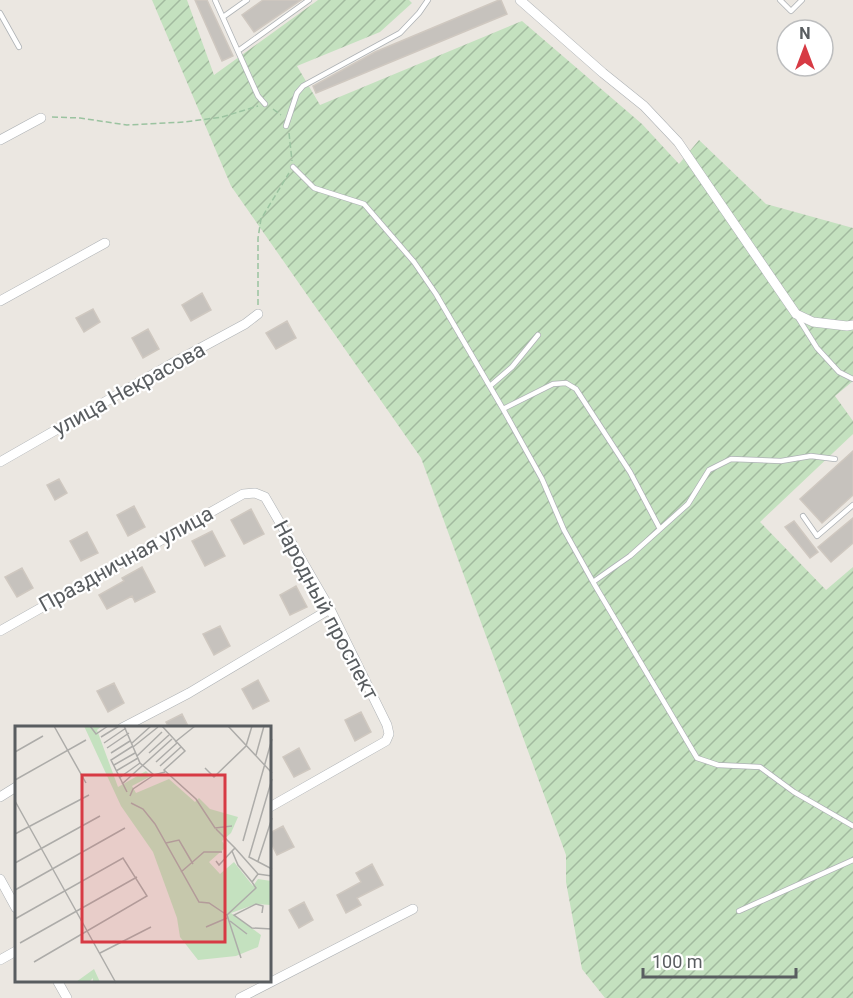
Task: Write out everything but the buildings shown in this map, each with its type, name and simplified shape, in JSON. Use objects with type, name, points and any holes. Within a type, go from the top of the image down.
[{"type":"street","points":[[520,0],[603,74],[644,106],[678,142],[796,314],[813,322],[853,326]]},
{"type":"street","points":[[0,140],[41,118]]},
{"type":"street","points":[[0,301],[105,243]]},
{"type":"street","name":"улица Некрасова","points":[[0,462],[245,324],[258,314]]},
{"type":"street","name":"Народный проспект","points":[[255,493],[265,497],[330,609],[387,725],[389,734],[386,741],[272,806]]},
{"type":"street","name":"Праздничная улица","points":[[0,631],[233,499],[243,494],[255,493]]},
{"type":"street","points":[[126,726],[189,693],[330,609]]},
{"type":"street","points":[[0,797],[15,788]]},
{"type":"street","points":[[0,879],[15,906]]},
{"type":"street","points":[[272,982],[413,909]]},
{"type":"street","points":[[0,960],[15,952]]},
{"type":"street","points":[[59,983],[67,998]]},
{"type":"street","points":[[240,998],[269,983]]},
{"type":"lane","points":[[215,0],[258,96],[265,104]]},
{"type":"lane","points":[[223,17],[247,0]]},
{"type":"lane","points":[[237,51],[309,0]]},
{"type":"lane","points":[[286,126],[297,93],[303,86],[400,33],[419,14],[428,0]]},
{"type":"lane","points":[[780,0],[791,11],[802,0]]},
{"type":"lane","points":[[0,13],[19,47]]},
{"type":"lane","points":[[293,167],[314,188],[364,204],[414,262],[436,294],[542,479],[564,530],[593,582],[697,758],[718,765],[760,767],[794,792],[853,826]]},
{"type":"lane","points":[[796,314],[817,348],[839,372],[853,380]]},
{"type":"lane","points":[[490,386],[512,367],[538,335]]},
{"type":"lane","points":[[503,409],[553,384],[566,384],[576,389],[630,472],[660,529]]},
{"type":"lane","points":[[593,582],[630,556],[688,504],[709,470],[731,459],[781,461],[812,456],[835,459]]},
{"type":"lane","points":[[803,516],[818,536],[853,505]]},
{"type":"lane","points":[[739,911],[853,860]]},
{"type":"path","points":[[41,118],[80,118],[127,124],[185,122],[222,117],[265,104],[280,114],[289,132],[293,167],[261,219],[258,238],[258,314]]},
{"type":"green space","points":[[152,0],[187,0],[214,75],[318,0],[409,0],[412,3],[380,32],[297,66],[320,105],[522,21],[642,124],[679,164],[699,140],[766,204],[853,228],[853,381],[835,396],[853,421],[853,434],[760,522],[826,590],[853,567],[853,998],[605,998],[582,969],[566,882],[566,855],[421,458],[231,186]]}]
